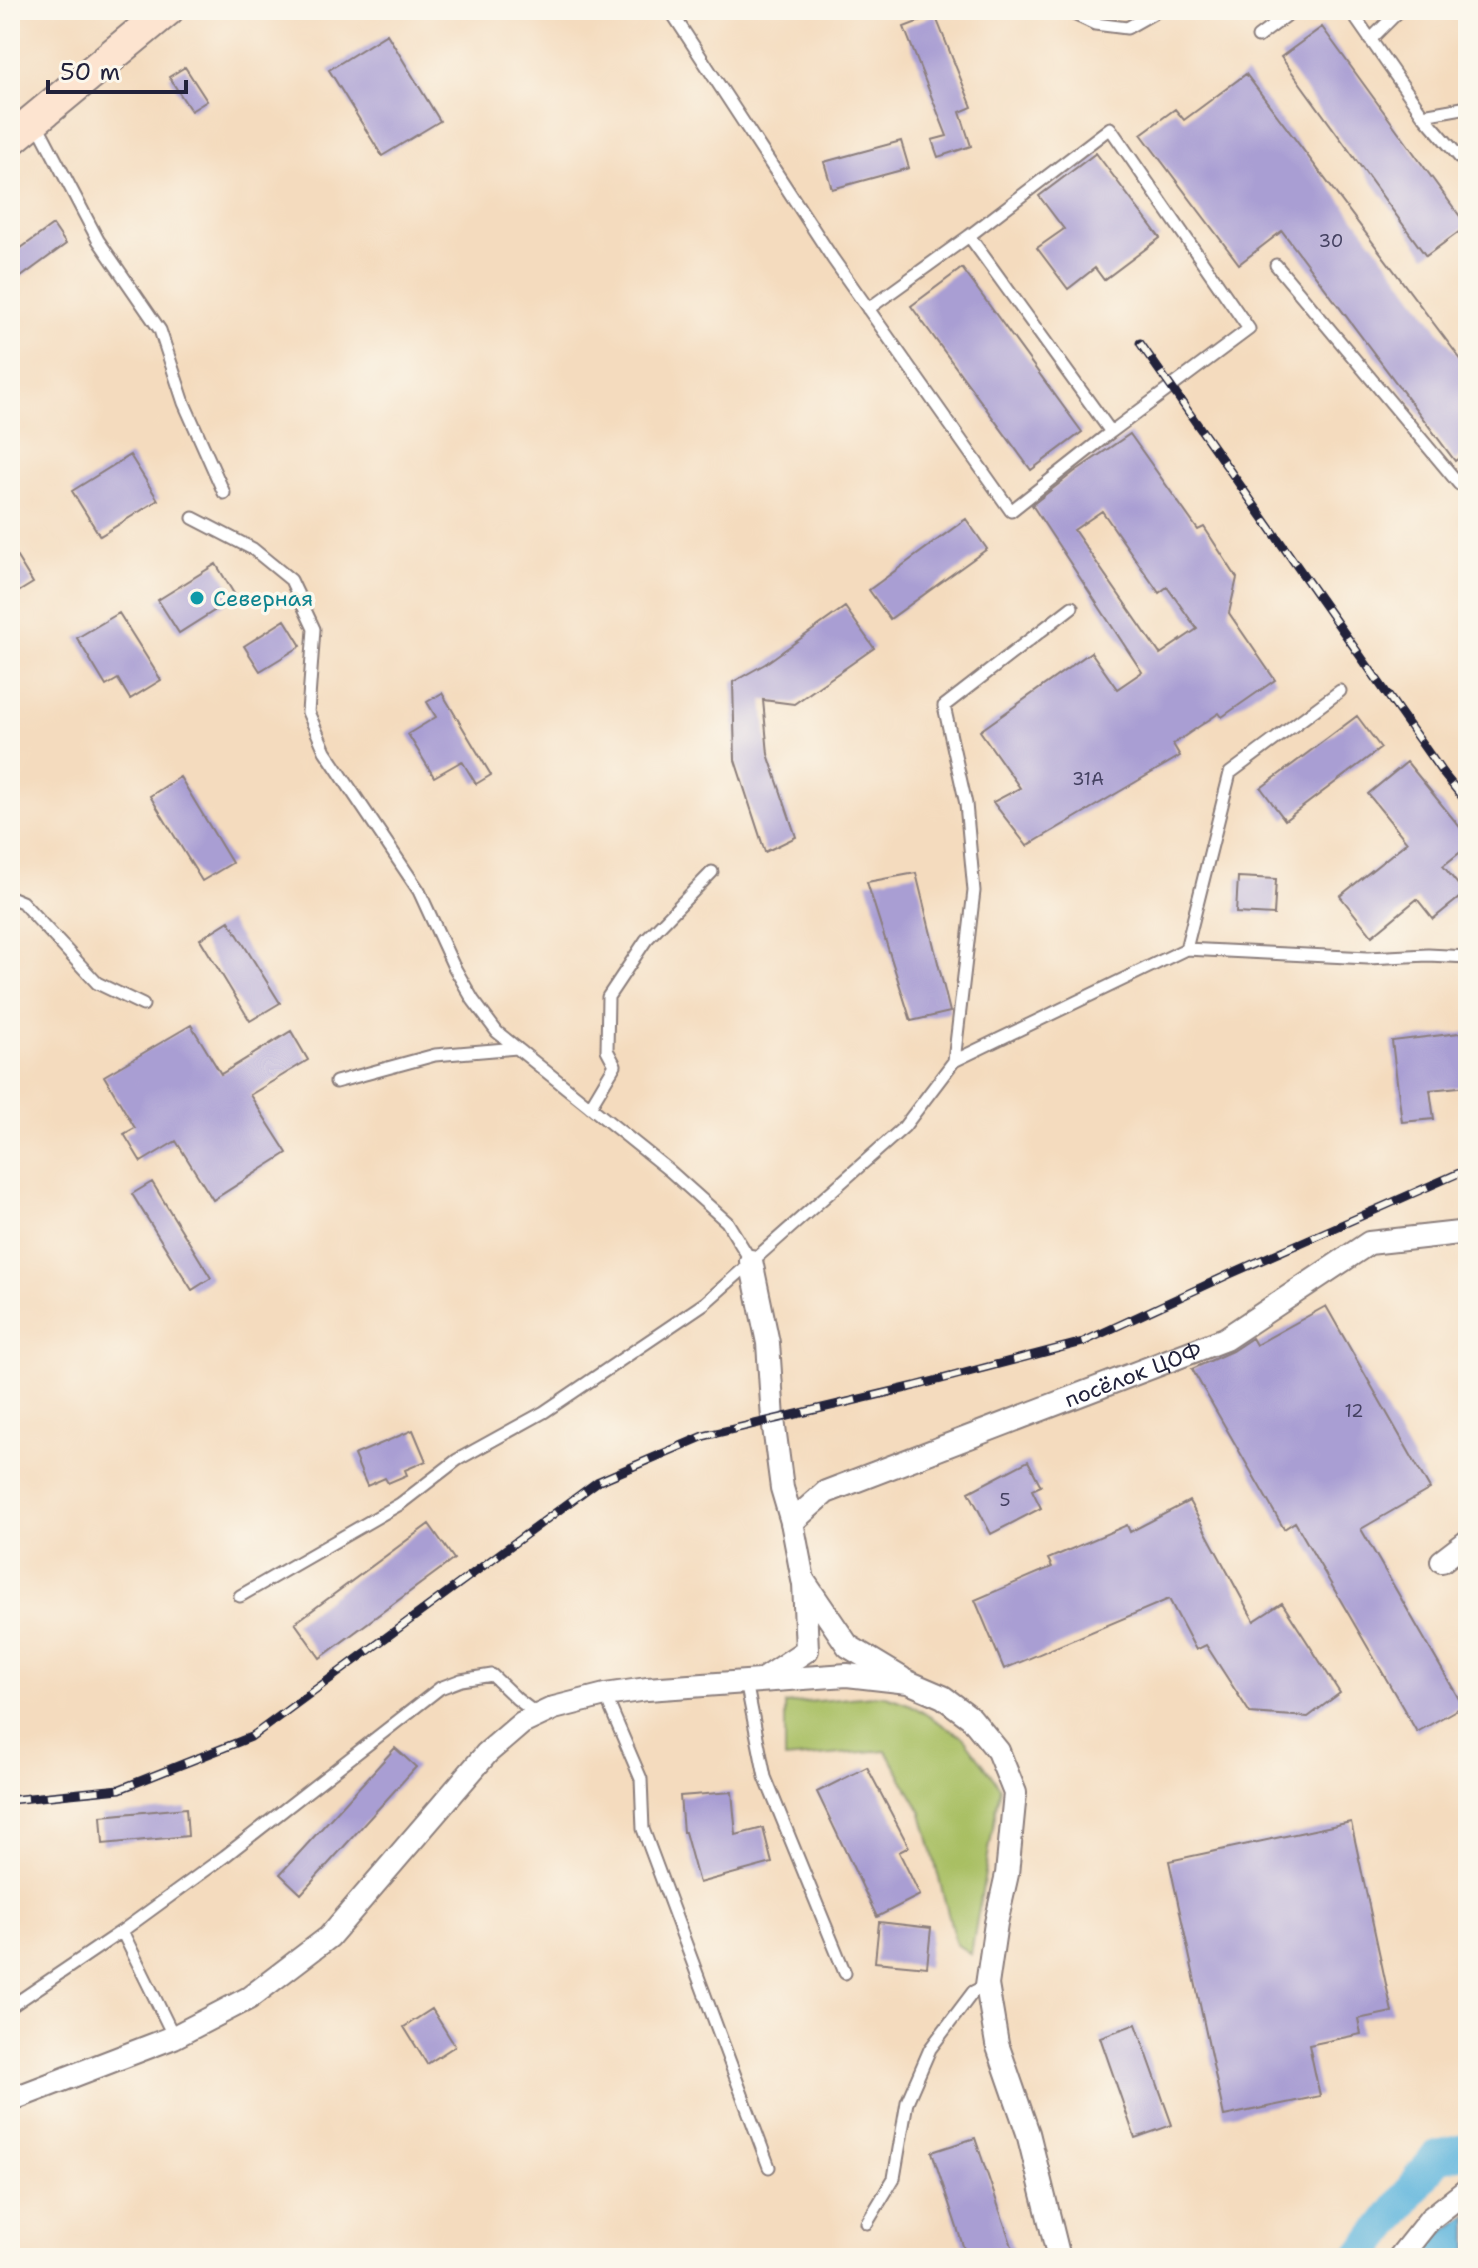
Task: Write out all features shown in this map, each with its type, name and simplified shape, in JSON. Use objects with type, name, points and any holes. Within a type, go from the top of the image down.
[{"type":"street","points":[[10,140],[167,10]]},
{"type":"street","name":"посёлок ЦОФ","points":[[792,1522],[826,1492],[1225,1339],[1369,1243],[1468,1232]]},
{"type":"street","points":[[751,1261],[768,1343],[782,1488],[803,1580],[807,1650],[753,1682]]},
{"type":"street","points":[[1442,1561],[1468,1541]]},
{"type":"street","points":[[803,1580],[848,1646],[908,1682],[943,1697],[971,1718],[998,1751],[1015,1793],[1007,1874],[987,1985],[997,2044],[1028,2133],[1059,2258]]},
{"type":"street","points":[[10,2100],[174,2037],[249,1998],[329,1937],[487,1753],[522,1723],[554,1708],[605,1695],[647,1689],[847,1675],[908,1682]]},
{"type":"street","points":[[1399,2258],[1430,2219],[1468,2189]]},
{"type":"lane","points":[[670,10],[833,259],[868,309],[1011,511],[1249,329],[1110,128],[868,309]]},
{"type":"lane","points":[[1065,10],[1095,24],[1127,28],[1159,10]]},
{"type":"lane","points":[[1258,37],[1294,10]]},
{"type":"lane","points":[[1350,10],[1423,115],[1468,167]]},
{"type":"lane","points":[[1370,40],[1400,10]]},
{"type":"lane","points":[[1423,115],[1468,107]]},
{"type":"lane","points":[[35,120],[98,240],[160,330],[184,403],[224,493]]},
{"type":"lane","points":[[969,236],[1111,432]]},
{"type":"lane","points":[[1276,265],[1459,484],[1468,478]]},
{"type":"lane","points":[[193,518],[253,549],[291,580],[314,629],[308,712],[325,751],[419,891],[453,965],[473,1000],[497,1032],[670,1171],[727,1222],[751,1261]]},
{"type":"lane","points":[[954,1061],[974,891],[966,804],[944,706],[1072,607]]},
{"type":"lane","points":[[1186,949],[1230,773],[1340,691]]},
{"type":"lane","points":[[590,1107],[615,1065],[607,1050],[608,997],[646,940],[712,872]]},
{"type":"lane","points":[[10,897],[22,902],[97,983],[143,1005]]},
{"type":"lane","points":[[240,1596],[400,1504],[457,1460],[544,1412],[705,1303],[904,1127],[954,1061],[1186,949],[1368,958],[1468,957]]},
{"type":"lane","points":[[336,1082],[435,1055],[517,1048]]},
{"type":"lane","points":[[10,2007],[225,1856],[440,1688],[461,1680],[492,1675],[539,1715]]},
{"type":"lane","points":[[753,1682],[765,1777],[845,1973]]},
{"type":"lane","points":[[605,1695],[641,1779],[643,1829],[769,2167]]},
{"type":"lane","points":[[122,1931],[174,2037]]},
{"type":"lane","points":[[867,2223],[894,2178],[907,2102],[930,2049],[973,1992],[987,1985]]},
{"type":"green space","points":[[883,1695],[911,1705],[964,1738],[1000,1787],[971,1954],[956,1944],[922,1813],[886,1750],[785,1759],[785,1704]]},
{"type":"water","points":[[1468,2215],[1468,2258],[1418,2258],[1432,2240]]},
{"type":"building","points":[[935,15],[972,107],[960,112],[971,146],[938,157],[932,140],[947,136],[904,27]]},
{"type":"building","points":[[1322,27],[1467,226],[1426,256],[1281,57]]},
{"type":"building","points":[[387,34],[440,121],[382,156],[329,70]]},
{"type":"building","points":[[185,67],[207,101],[191,111],[169,77]]},
{"type":"building","points":[[1246,74],[1468,369],[1468,451],[1455,461],[1282,231],[1239,264],[1141,134],[1175,109],[1184,120]]},
{"type":"building","points":[[901,141],[909,168],[832,189],[824,162]]},
{"type":"building","points":[[1096,153],[1160,238],[1104,280],[1095,268],[1068,289],[1037,248],[1064,229],[1039,196]]},
{"type":"building","points":[[53,225],[66,244],[10,285],[10,256]]},
{"type":"building","points":[[962,268],[1082,432],[1031,470],[911,306]]},
{"type":"building","points":[[1130,434],[1198,530],[1204,527],[1237,578],[1229,613],[1275,680],[1222,717],[1219,713],[1173,744],[1180,756],[1027,846],[993,802],[1020,788],[980,731],[1091,652],[1117,689],[1142,672],[1032,505]],"holes":[[[1102,511],[1159,593],[1167,587],[1197,629],[1160,654],[1074,530]]]},
{"type":"building","points":[[130,455],[158,500],[100,536],[72,491]]},
{"type":"building","points":[[966,519],[987,549],[890,619],[869,590]]},
{"type":"building","points":[[10,546],[33,583],[10,597]]},
{"type":"building","name":"Северная","points":[[216,564],[236,597],[179,633],[158,600]]},
{"type":"building","points":[[845,607],[874,648],[794,704],[763,700],[768,754],[796,837],[765,852],[735,760],[733,682],[765,664]]},
{"type":"building","points":[[119,613],[161,680],[130,699],[118,679],[106,686],[77,638]]},
{"type":"building","points":[[285,620],[301,646],[260,671],[244,646]]},
{"type":"building","points":[[442,693],[491,775],[476,784],[462,761],[434,777],[408,734],[436,717],[427,702]]},
{"type":"building","points":[[1357,716],[1381,748],[1285,820],[1261,788]]},
{"type":"building","points":[[1407,762],[1468,837],[1468,846],[1443,866],[1465,893],[1433,919],[1417,899],[1372,936],[1340,896],[1407,842],[1368,794]]},
{"type":"building","points":[[180,777],[232,863],[202,881],[150,796]]},
{"type":"building","points":[[916,873],[950,1012],[911,1021],[867,882]]},
{"type":"building","points":[[1238,877],[1276,879],[1274,915],[1236,913]]},
{"type":"building","points":[[229,921],[280,1003],[250,1021],[200,939]]},
{"type":"building","points":[[191,1025],[221,1074],[291,1031],[308,1060],[250,1095],[287,1153],[213,1200],[176,1141],[141,1162],[124,1134],[135,1128],[104,1076]]},
{"type":"building","points":[[1468,1032],[1468,1086],[1430,1090],[1434,1119],[1402,1122],[1392,1041]]},
{"type":"building","points":[[152,1182],[211,1278],[192,1290],[132,1194]]},
{"type":"building","points":[[1326,1306],[1430,1489],[1361,1529],[1463,1706],[1417,1732],[1295,1522],[1284,1529],[1192,1369],[1252,1338],[1256,1345]]},
{"type":"building","points":[[413,1430],[426,1461],[405,1470],[407,1475],[388,1483],[385,1478],[367,1486],[354,1455]]},
{"type":"building","points":[[1028,1461],[1041,1486],[1032,1490],[1041,1508],[991,1534],[969,1492]]},
{"type":"building","points":[[1189,1501],[1254,1621],[1282,1603],[1340,1693],[1308,1717],[1250,1713],[1206,1645],[1196,1650],[1169,1599],[1004,1669],[975,1600],[1052,1567],[1048,1559],[1127,1525],[1130,1532]]},
{"type":"building","points":[[429,1524],[454,1559],[320,1658],[295,1623]]},
{"type":"building","points":[[395,1748],[416,1767],[301,1894],[280,1874]]},
{"type":"building","points":[[867,1767],[909,1847],[899,1852],[920,1895],[877,1917],[817,1792]]},
{"type":"building","points":[[732,1792],[736,1835],[763,1828],[772,1863],[699,1883],[683,1832],[680,1796]]},
{"type":"building","points":[[186,1808],[188,1836],[103,1844],[101,1816]]},
{"type":"building","points":[[1351,1822],[1392,2012],[1358,2019],[1361,2034],[1309,2045],[1320,2096],[1224,2116],[1169,1861]]},
{"type":"building","points":[[879,1922],[931,1928],[927,1967],[875,1962]]},
{"type":"building","points":[[432,2009],[455,2046],[427,2064],[404,2027]]},
{"type":"building","points":[[1136,2024],[1172,2125],[1135,2138],[1100,2037]]},
{"type":"building","points":[[975,2138],[1016,2258],[967,2258],[932,2152]]},
{"type":"waterway","points":[[1360,2258],[1437,2157],[1468,2150]]},
{"type":"railway","points":[[1140,343],[1442,772],[1468,804]]},
{"type":"railway","points":[[10,1800],[120,1789],[251,1737],[597,1482],[704,1436],[1083,1342],[1468,1169]]},
{"type":"place","name":"Северная","points":[[197,598]]}]
